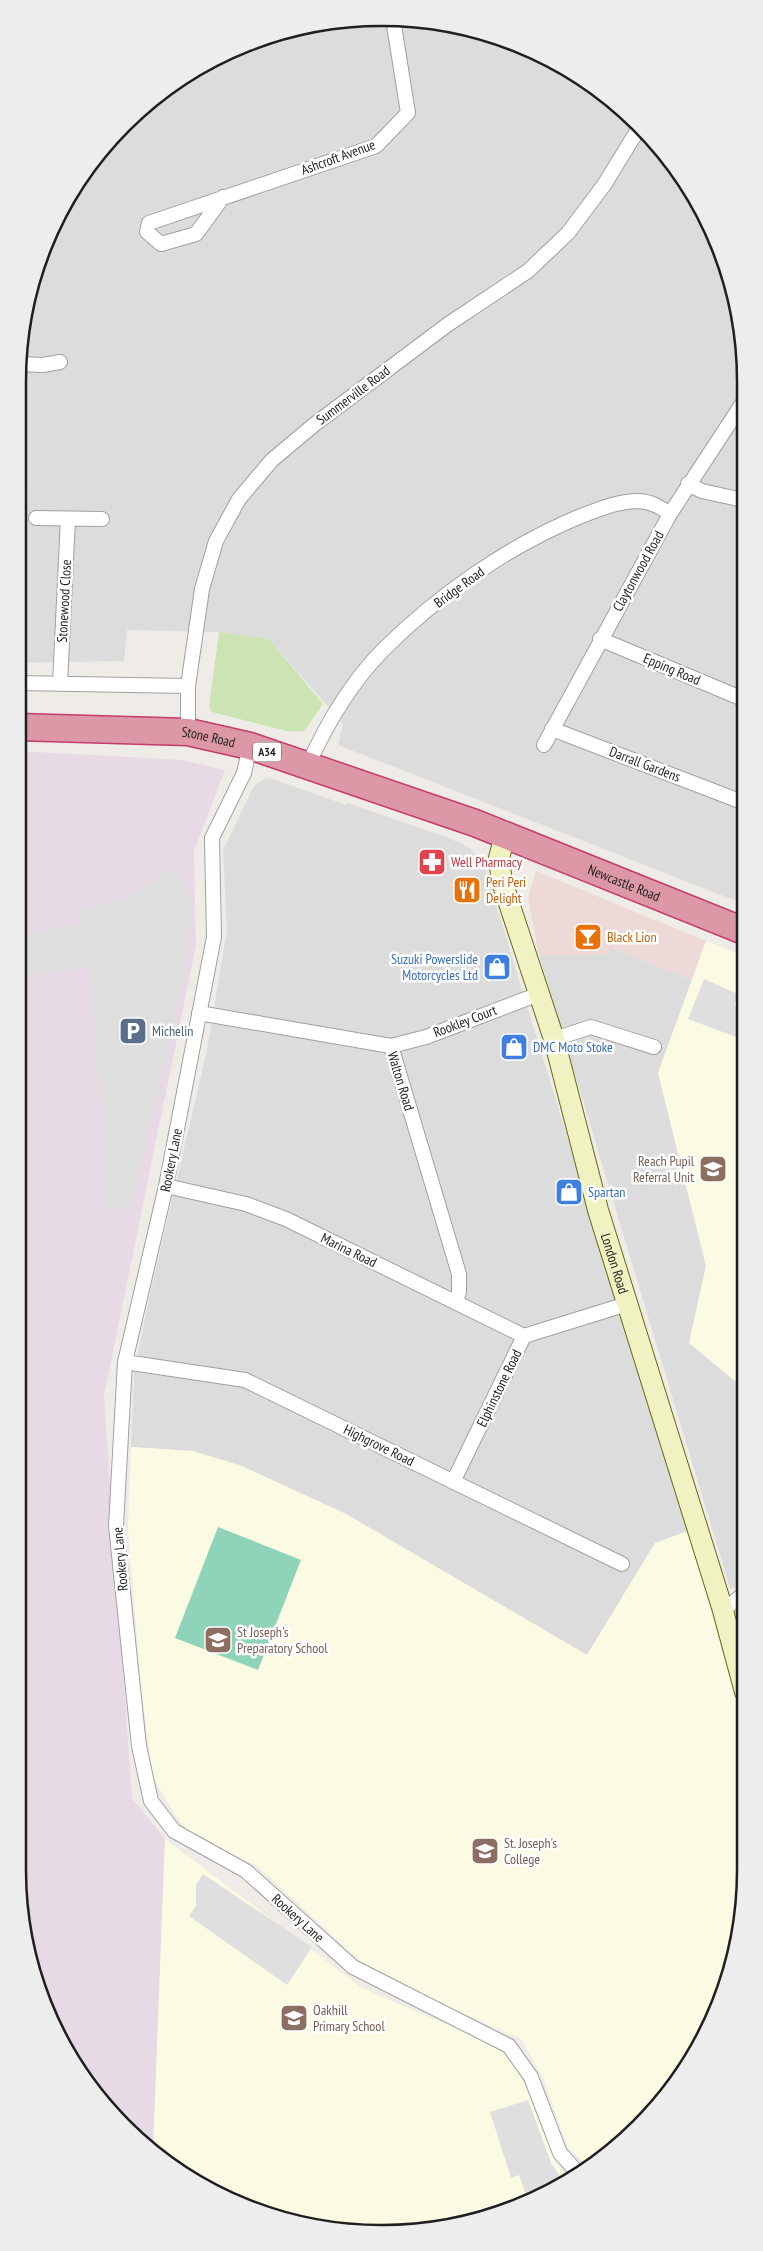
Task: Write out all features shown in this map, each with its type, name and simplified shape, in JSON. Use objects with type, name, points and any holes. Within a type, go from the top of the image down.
[{"type":"highway","name":"Stone Road","points":[[26,727],[188,732],[250,746],[505,835]]},
{"type":"highway","name":"Newcastle Road","points":[[505,835],[737,928]]},
{"type":"main road","name":"London Road","points":[[505,835],[499,858],[502,882],[554,1039],[598,1210],[722,1607],[737,1662]]},
{"type":"street","name":"Ashcroft Avenue","points":[[223,196],[196,234],[161,244],[147,232],[149,223],[223,196],[376,146],[408,113],[395,27]]},
{"type":"street","name":"Summerville Road","points":[[188,732],[188,686],[202,589],[216,541],[239,499],[272,460],[315,424],[447,325],[528,271],[568,232],[604,185],[636,133]]},
{"type":"street","points":[[27,365],[43,366],[60,362]]},
{"type":"street","name":"Claytonwood Road","points":[[544,745],[600,639],[670,514],[737,411]]},
{"type":"street","points":[[688,484],[702,491],[737,499]]},
{"type":"street","name":"Bridge Road","points":[[308,765],[339,703],[381,652],[423,613],[482,570],[548,530],[613,504],[640,501],[656,504],[670,514]]},
{"type":"street","points":[[36,518],[102,519]]},
{"type":"street","name":"Stonewood Close","points":[[60,683],[68,518]]},
{"type":"street","name":"Epping Road","points":[[600,639],[737,697]]},
{"type":"street","points":[[26,683],[188,686]]},
{"type":"street","name":"Darrall Gardens","points":[[552,728],[737,800]]},
{"type":"street","name":"Rookery Lane","points":[[250,746],[244,773],[212,838],[214,937],[166,1186],[125,1362],[116,1526],[139,1746],[151,1801],[174,1831],[246,1871],[353,1967],[509,2046],[531,2077],[560,2153],[573,2168]]},
{"type":"street","name":"Rookley Court","points":[[391,1046],[426,1037],[539,994]]},
{"type":"street","name":"Walton Road","points":[[199,1013],[391,1046],[459,1274],[459,1292],[456,1302]]},
{"type":"street","points":[[554,1039],[591,1027],[654,1047]]},
{"type":"street","name":"Marina Road","points":[[166,1186],[246,1204],[286,1219],[524,1336]]},
{"type":"street","name":"Elphinstone Road","points":[[453,1482],[524,1336],[627,1304]]},
{"type":"street","name":"Highgrove Road","points":[[125,1362],[245,1380],[622,1564]]},
{"type":"street","points":[[722,1607],[731,1604],[737,1599]]},
{"type":"shaded area","points":[[382,26],[428,29],[473,38],[496,45],[539,63],[559,74],[579,86],[616,114],[649,147],[663,165],[677,184],[700,224],[718,267],[725,290],[734,335],[737,382],[737,901],[338,745],[343,724],[269,639],[219,632],[127,630],[124,661],[26,663],[26,382],[29,335],[38,290],[53,246],[63,224],[86,184],[114,147],[147,114],[165,100],[184,86],[224,63],[267,45],[290,38],[335,29],[358,27]]},
{"type":"shaded area","name":"Michelin","points":[[26,751],[182,760],[225,770],[194,851],[196,945],[104,1396],[132,1798],[165,1839],[153,2142],[114,2104],[86,2067],[74,2047],[63,2027],[45,1984],[38,1961],[29,1916],[26,1870]]},
{"type":"shaded area","points":[[270,778],[449,838],[468,847],[480,858],[487,875],[688,1531],[655,1543],[587,1655],[346,1514],[239,1465],[192,1451],[131,1447],[134,1373],[150,1294],[207,1050],[227,930],[223,850],[254,786],[262,780]]},
{"type":"shaded area","name":"Michelin","points":[[174,868],[191,900],[186,962],[131,1209],[104,1207],[102,1116],[89,967],[26,976],[26,935],[79,923],[77,911],[124,899]]},
{"type":"shaded area","points":[[536,871],[706,941],[692,980],[612,947],[607,955],[539,955],[528,898]]},
{"type":"shaded area","name":"Reach Pupil Referral Unit","points":[[706,941],[737,953],[737,1382],[689,1343],[706,1266],[658,1073]]},
{"type":"shaded area","points":[[611,947],[692,980],[658,1073],[706,1266],[689,1343],[737,1382],[737,1588],[730,1588],[539,955],[607,955]]},
{"type":"shaded area","points":[[704,979],[737,994],[734,1005],[737,1006],[737,1037],[688,1019]]},
{"type":"shaded area","name":"St. Joseph's College","points":[[131,1447],[192,1451],[239,1465],[346,1514],[587,1655],[655,1543],[688,1531],[737,1703],[737,1870],[734,1916],[725,1961],[718,1984],[700,2027],[677,2067],[649,2104],[633,2121],[616,2137],[583,2162],[567,2146],[543,2077],[521,2039],[417,1993],[362,1962],[256,1865],[194,1837],[176,1817],[153,1777],[141,1686],[128,1528]]},
{"type":"shaded area","name":"Oakhill Primary School","points":[[165,1839],[362,1988],[499,2047],[520,2074],[555,2162],[565,2174],[517,2198],[473,2213],[428,2222],[382,2225],[358,2224],[335,2222],[290,2213],[246,2198],[224,2188],[184,2165],[153,2142]]},
{"type":"shaded area","points":[[203,1874],[312,1947],[287,1985],[189,1916],[196,1906],[196,1885]]},
{"type":"shaded area","points":[[528,2100],[552,2165],[560,2176],[526,2194],[519,2175],[511,2178],[490,2112]]},
{"type":"green space","points":[[219,632],[269,639],[323,704],[304,731],[286,731],[212,712],[209,707]]},
{"type":"green space","points":[[218,1527],[301,1560],[258,1670],[175,1638]]},
{"type":"place","name":"Well Pharmacy","points":[[432,862]]},
{"type":"place","name":"Peri Peri Delight","points":[[467,890]]},
{"type":"place","name":"Black Lion","points":[[588,937]]},
{"type":"place","name":"Suzuki Powerslide Motorcycles Ltd","points":[[497,967]]},
{"type":"place","name":"Michelin","points":[[133,1031]]},
{"type":"place","name":"DMC Moto Stoke","points":[[514,1047]]},
{"type":"place","name":"Reach Pupil Referral Unit","points":[[713,1169]]},
{"type":"place","name":"Spartan","points":[[569,1192]]},
{"type":"place","name":"St Joseph's Preparatory School","points":[[218,1640]]},
{"type":"place","name":"St. Joseph's College","points":[[485,1851]]},
{"type":"place","name":"Oakhill Primary School","points":[[294,2018]]}]
